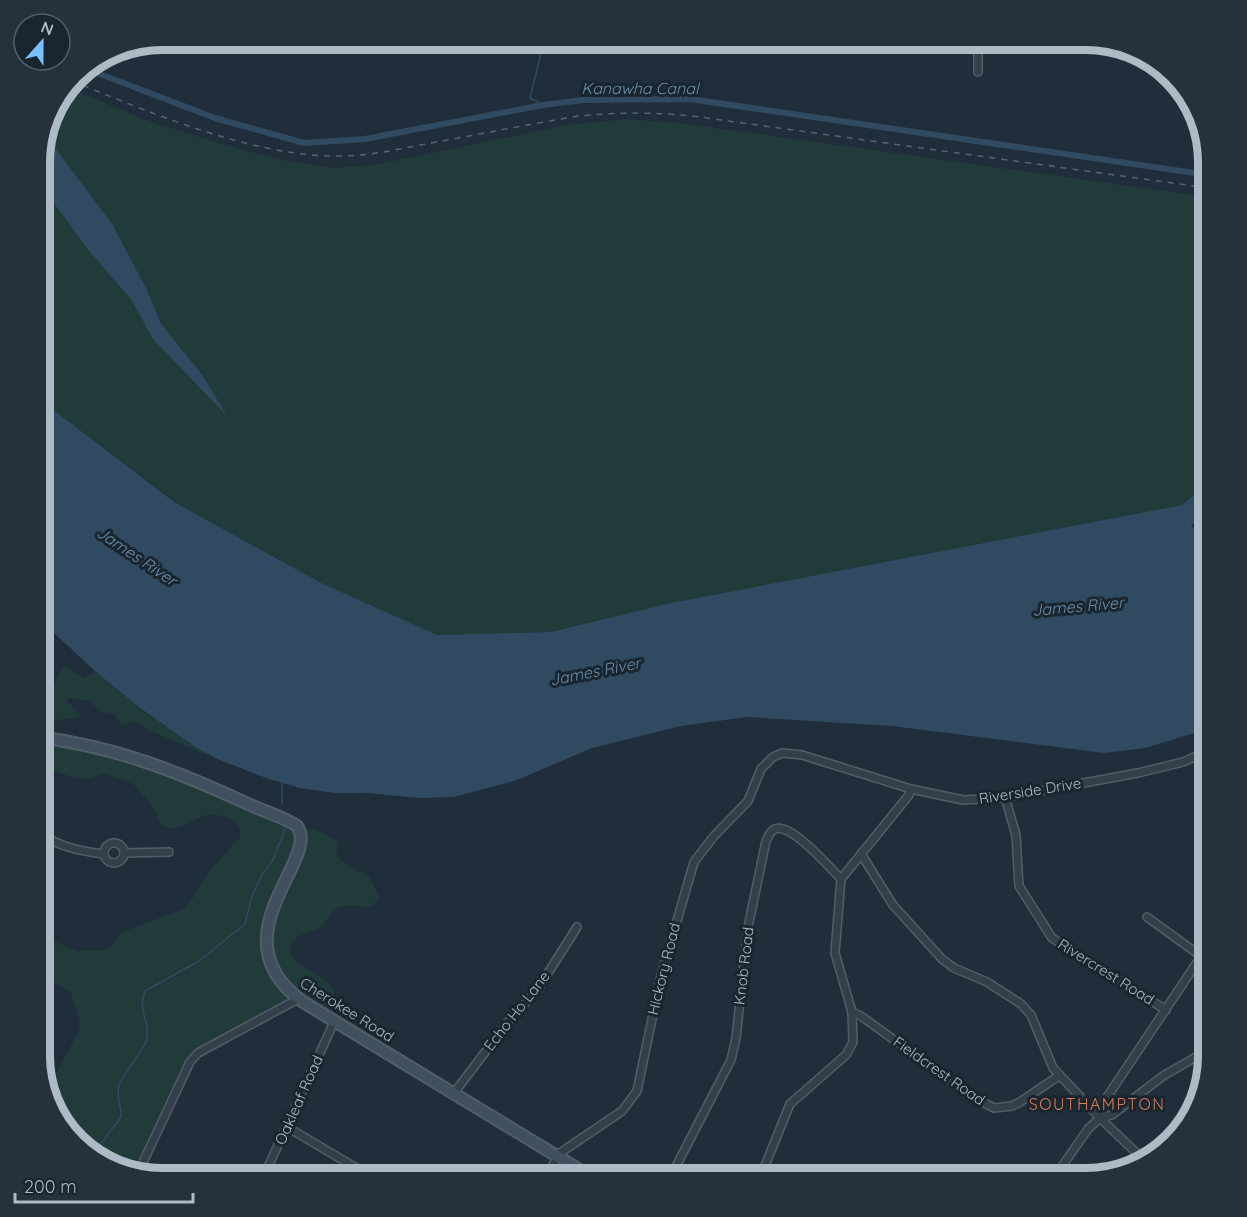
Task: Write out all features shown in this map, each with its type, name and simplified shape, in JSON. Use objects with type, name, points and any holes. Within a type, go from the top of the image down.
[{"type":"street","points":[[978,50],[978,72]]},
{"type":"street","name":"Cherokee Road","points":[[50,739],[82,744],[158,765],[297,826],[302,835],[301,846],[274,904],[268,925],[269,953],[282,985],[298,999],[334,1022],[576,1168]]},
{"type":"street","name":"Riverside Drive","points":[[782,753],[802,754],[911,789],[963,800],[1005,797],[1137,774],[1183,762],[1198,755]]},
{"type":"street","name":"Hickory Road","points":[[551,1168],[560,1153],[622,1112],[637,1091],[661,976],[694,862],[714,836],[748,801],[765,764],[782,753]]},
{"type":"street","points":[[763,1168],[790,1104],[846,1055],[853,1042],[852,1012],[835,953],[841,879],[909,795],[911,789]]},
{"type":"street","name":"Rivercrest Road","points":[[1005,797],[1016,835],[1019,886],[1052,938],[1166,1010]]},
{"type":"street","name":"Knob Road","points":[[675,1168],[731,1060],[736,1038],[748,927],[766,840],[777,828],[791,832],[841,879]]},
{"type":"street","points":[[50,839],[66,847],[104,854]]},
{"type":"street","points":[[104,854],[109,845],[115,844],[121,847],[124,853]]},
{"type":"street","points":[[124,853],[169,852]]},
{"type":"street","points":[[104,854],[106,859],[114,863],[120,861],[124,853]]},
{"type":"street","points":[[861,854],[893,905],[942,959],[954,968],[987,982],[1021,1004],[1031,1014],[1053,1068],[1099,1118],[1138,1155]]},
{"type":"street","points":[[1148,917],[1198,954]]},
{"type":"street","name":"Echo Ho Lane","points":[[454,1093],[508,1022],[538,989],[577,927]]},
{"type":"street","points":[[1099,1118],[1101,1106],[1198,963]]},
{"type":"street","points":[[142,1165],[190,1062],[198,1053],[298,999]]},
{"type":"street","name":"Fieldcrest Road","points":[[852,1012],[870,1022],[973,1097],[994,1108],[1012,1106],[1020,1102],[1060,1075]]},
{"type":"street","name":"Oakleaf Road","points":[[268,1168],[334,1022]]},
{"type":"street","points":[[1061,1168],[1088,1129],[1099,1118],[1112,1115],[1163,1076],[1198,1056]]},
{"type":"street","points":[[287,1127],[356,1168]]},
{"type":"green space","points":[[75,90],[143,119],[225,145],[282,160],[331,168],[374,165],[567,125],[628,119],[687,124],[1198,196],[1198,492],[1182,505],[666,604],[551,632],[437,635],[323,584],[174,502],[50,407],[50,147],[61,112]]},
{"type":"green space","points":[[64,666],[84,678],[96,672],[139,707],[210,755],[157,734],[136,721],[122,725],[114,714],[102,712],[89,701],[70,698],[67,701],[81,716],[50,721],[50,680],[54,684]]},
{"type":"green space","points":[[50,744],[81,748],[155,768],[294,832],[314,829],[335,839],[339,844],[336,853],[339,859],[370,878],[379,897],[367,908],[352,905],[338,908],[318,928],[293,941],[290,951],[294,959],[332,987],[334,996],[329,1009],[325,1010],[299,995],[194,1051],[138,1165],[112,1156],[88,1140],[68,1118],[58,1098],[52,1080],[80,1026],[71,992],[50,981],[50,940],[78,951],[104,950],[110,947],[122,932],[184,909],[210,870],[238,840],[241,834],[240,829],[238,824],[228,818],[216,815],[200,817],[178,827],[166,827],[160,823],[154,808],[134,785],[104,774],[85,779],[59,773],[50,768]]},
{"type":"water","points":[[51,142],[112,224],[146,288],[161,324],[203,376],[227,416],[153,339],[131,299],[90,252],[50,194]]},
{"type":"water","name":"James River","points":[[50,407],[174,502],[323,584],[437,635],[551,632],[666,604],[1182,505],[1198,492],[1198,520],[1191,525],[1193,528],[1198,528],[1198,732],[1145,748],[1104,753],[892,726],[747,717],[681,726],[592,748],[517,780],[454,797],[421,798],[335,793],[300,788],[217,759],[197,748],[139,707],[96,672],[50,629]]},
{"type":"waterway","points":[[542,50],[530,98],[543,105]]},
{"type":"waterway","name":"Kanawha Canal","points":[[94,72],[215,118],[304,143],[365,139],[543,105],[583,100],[690,99],[1198,174]]},
{"type":"waterway","points":[[282,781],[282,804]]},
{"type":"waterway","points":[[98,1148],[121,1117],[119,1085],[146,1041],[147,1027],[142,1005],[145,991],[199,961],[245,924],[252,896],[262,875],[274,858],[285,829]]},
{"type":"railway","points":[[80,84],[200,130],[234,140],[301,154],[333,156],[370,154],[579,116],[655,113],[700,117],[1198,187]]},
{"type":"district","name":"SOUTHAMPTON","points":[[1097,1104]]}]
